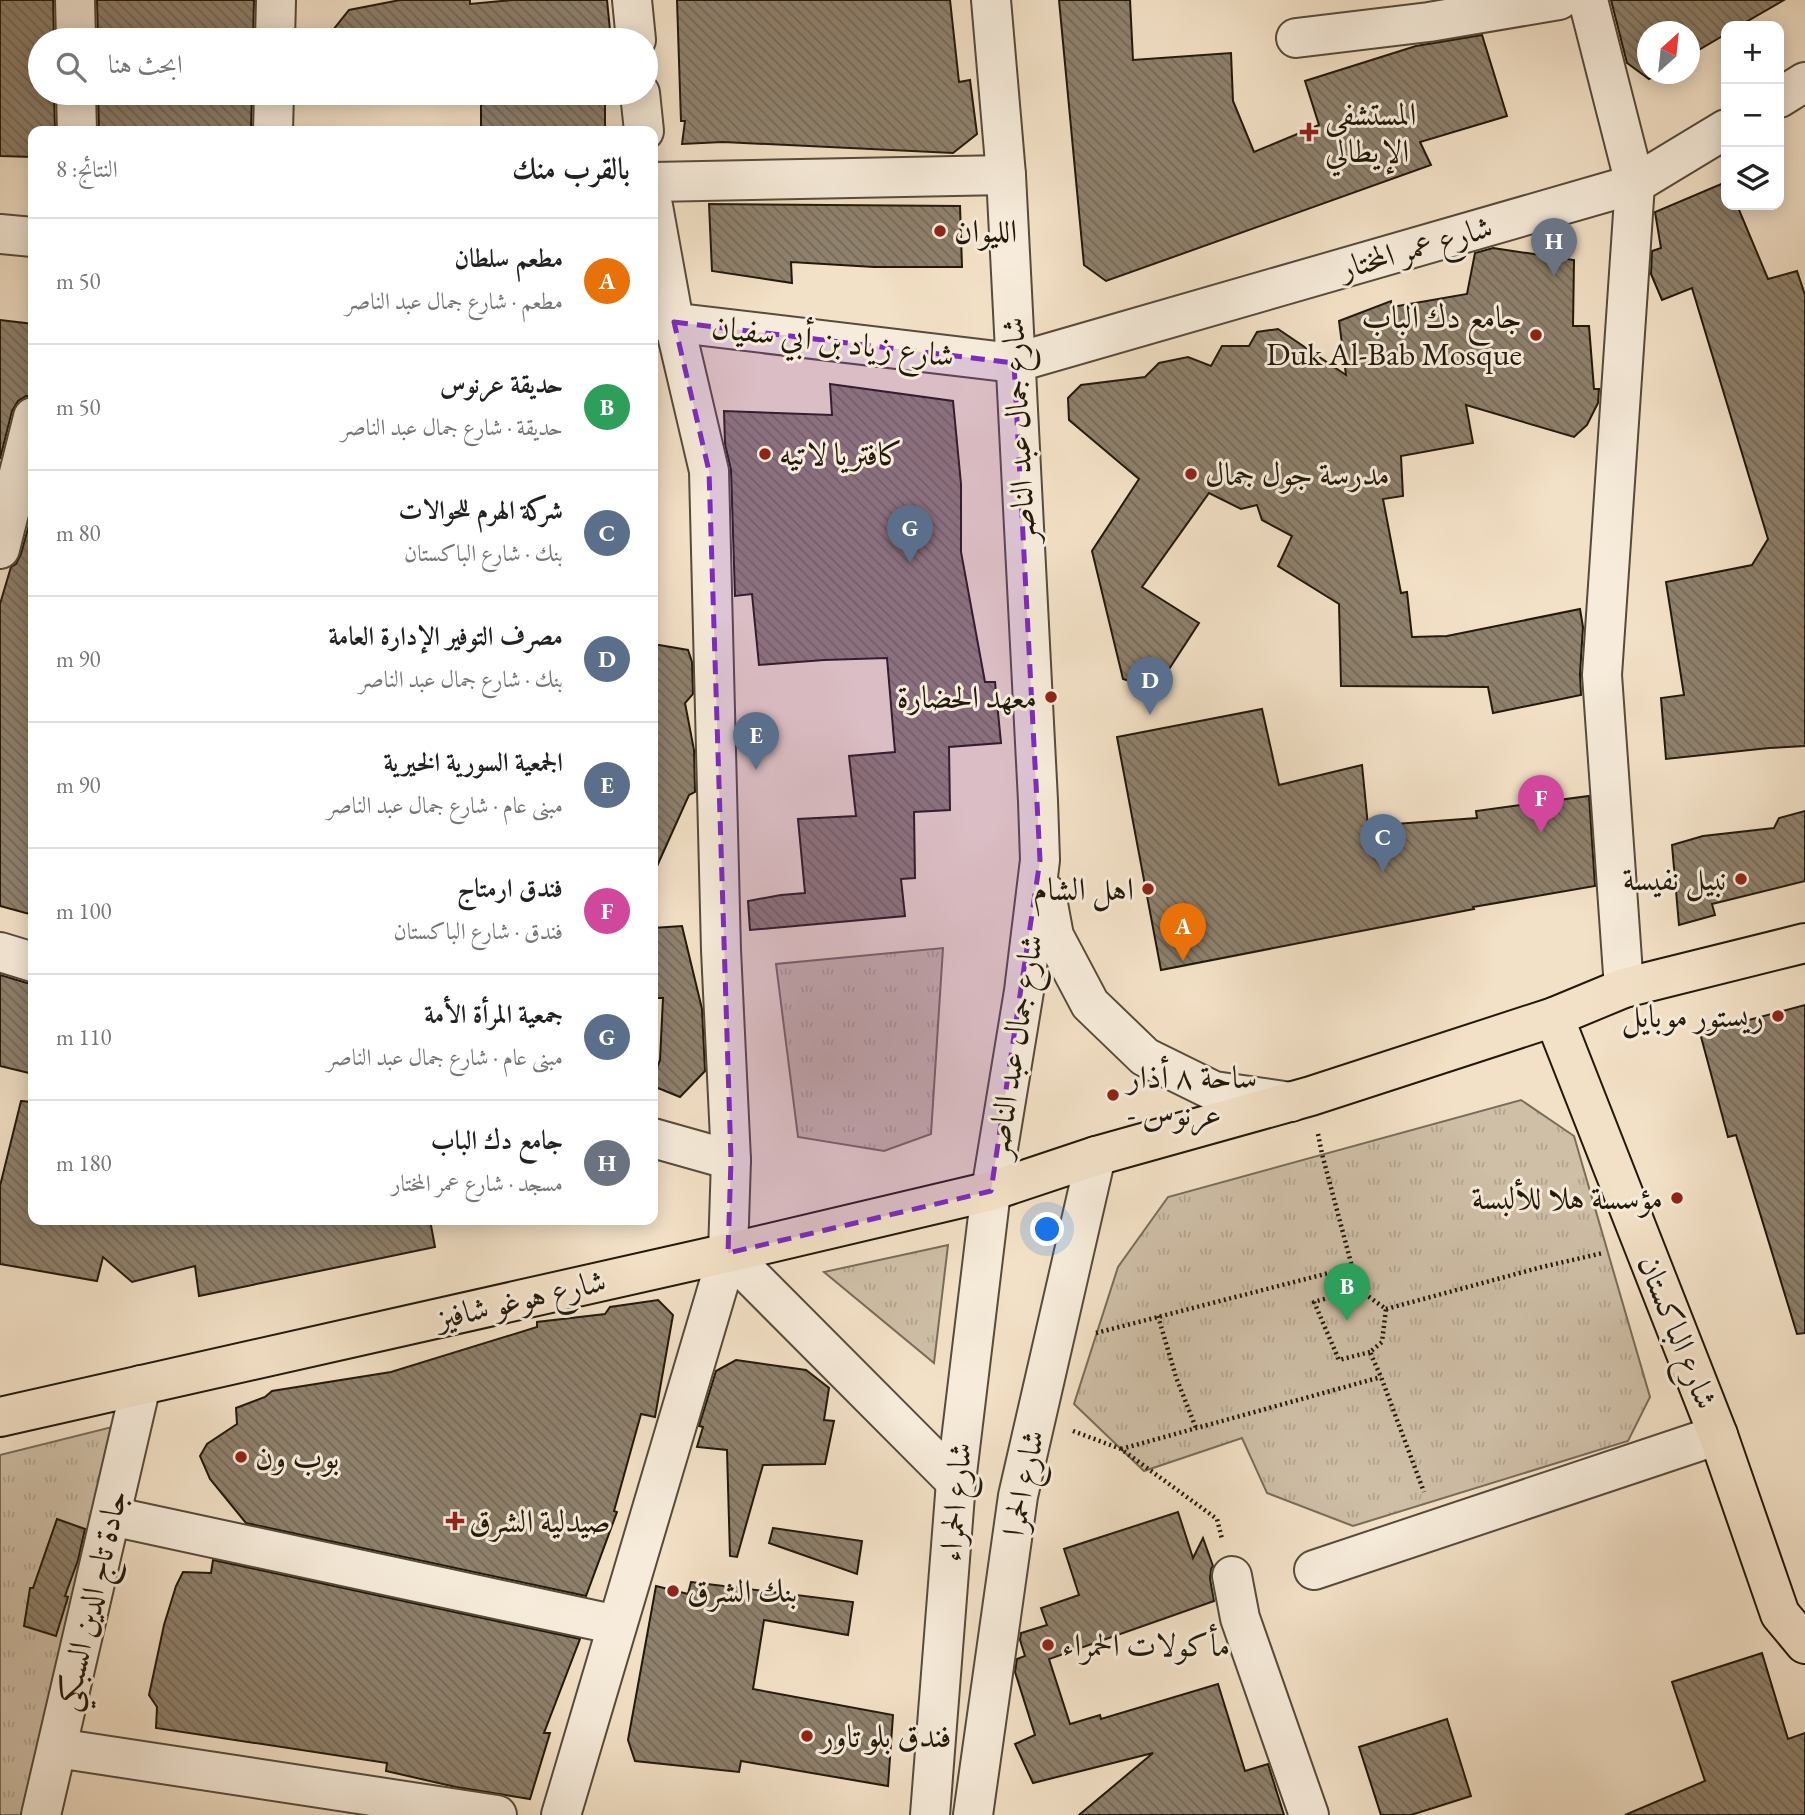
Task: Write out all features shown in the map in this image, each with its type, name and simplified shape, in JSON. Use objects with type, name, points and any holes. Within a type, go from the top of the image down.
[{"type":"main road","name":"شارع هوغو شافيز","points":[[0,1417],[991,1191],[1096,1156],[1301,1099],[1553,1017],[1625,988],[1805,943]]},
{"type":"main road","name":"شارع الباكستان","points":[[1553,1017],[1718,1435],[1780,1614],[1805,1644]]},
{"type":"street","points":[[75,0],[76,28]]},
{"type":"street","points":[[275,28],[276,0]]},
{"type":"street","points":[[632,0],[635,28]]},
{"type":"street","name":"شارع جمال عبد الناصر","points":[[991,0],[1006,175],[1040,860],[1024,991],[991,1191]]},
{"type":"street","points":[[1296,38],[1429,22],[1559,0]]},
{"type":"street","points":[[1588,0],[1635,184],[1602,674],[1625,988]]},
{"type":"street","points":[[1784,95],[1805,82]]},
{"type":"street","points":[[76,105],[77,126]]},
{"type":"street","points":[[274,105],[274,126]]},
{"type":"street","points":[[641,105],[643,126]]},
{"type":"street","name":"شارع عمر المختار","points":[[1014,363],[1635,184],[1721,132]]},
{"type":"street","points":[[658,183],[1006,175]]},
{"type":"street","points":[[0,233],[28,236]]},
{"type":"street","points":[[561,1815],[728,1253],[731,1160],[721,950],[709,471],[663,321],[658,264]]},
{"type":"street","name":"شارع زياد بن أبي سفيان","points":[[663,321],[1014,363]]},
{"type":"street","points":[[0,549],[28,437]]},
{"type":"street","name":"شارع جمال عبد الناصر","points":[[1040,860],[1054,936],[1090,1004],[1145,1057],[1214,1091],[1301,1099]]},
{"type":"street","points":[[0,953],[28,961]]},
{"type":"street","points":[[658,1139],[731,1160]]},
{"type":"street","name":"شارع الحمرا","points":[[973,1815],[1018,1496],[1096,1156]]},
{"type":"street","name":"شارع الحمراء","points":[[930,1815],[956,1482],[991,1191]]},
{"type":"street","points":[[728,1253],[956,1482]]},
{"type":"street","name":"جادة تاج الدين السبكي","points":[[41,1815],[141,1385]]},
{"type":"street","points":[[1314,1570],[1718,1435]]},
{"type":"street","points":[[111,1516],[617,1625]]},
{"type":"street","points":[[1233,1576],[1240,1618],[1309,1815]]},
{"type":"street","points":[[57,1748],[497,1815]]},
{"type":"path","points":[[1301,1099],[1322,1154],[1358,1289],[1386,1308],[1608,1252]]},
{"type":"path","points":[[1096,1333],[1352,1266]]},
{"type":"path","points":[[1358,1289],[1314,1302],[1339,1360],[1370,1352],[1382,1342],[1386,1308]]},
{"type":"path","points":[[1158,1316],[1176,1377],[1196,1427]]},
{"type":"path","points":[[1370,1352],[1428,1503]]},
{"type":"path","points":[[1121,1449],[1381,1377]]},
{"type":"path","points":[[1036,1418],[1121,1449],[1217,1519],[1233,1576]]},
{"type":"highlighted area","points":[[674,322],[1014,363],[1040,860],[991,1191],[728,1253],[731,1160],[709,471]]},
{"type":"green space","points":[[943,948],[931,1134],[884,1151],[798,1137],[776,964]]},
{"type":"green space","points":[[1521,1100],[1574,1136],[1650,1397],[1628,1441],[1353,1526],[1267,1493],[1242,1438],[1144,1471],[1074,1404],[1118,1267],[1168,1197]]},
{"type":"green space","points":[[948,1245],[934,1363],[824,1272]]},
{"type":"green space","points":[[120,1425],[27,1815],[0,1815],[0,1455]]},
{"type":"building","points":[[0,0],[53,0],[54,28],[28,28],[28,105],[54,105],[55,126],[28,126],[28,157],[0,156]]},
{"type":"building","points":[[97,0],[254,0],[253,28],[98,28]]},
{"type":"building","points":[[400,0],[470,0],[470,4],[512,0],[607,0],[610,28],[335,28],[349,10]]},
{"type":"building","points":[[677,0],[950,0],[959,82],[970,80],[977,134],[953,153],[723,142],[682,144],[685,121],[681,121]]},
{"type":"building","name":"المستشفى الإيطالي","points":[[1059,0],[1130,0],[1133,60],[1231,53],[1233,101],[1254,152],[1319,125],[1305,81],[1416,46],[1482,35],[1507,116],[1420,142],[1431,165],[1106,281],[1084,265]]},
{"type":"building","points":[[1611,0],[1784,0],[1748,21],[1721,21],[1721,37],[1700,49],[1700,21],[1637,21],[1637,70],[1627,63]]},
{"type":"building","points":[[98,105],[252,105],[251,126],[99,126]]},
{"type":"building","points":[[481,105],[605,105],[605,126],[481,126]]},
{"type":"building","points":[[1721,184],[1721,210],[1739,210],[1768,279],[1797,271],[1805,295],[1805,746],[1666,759],[1661,698],[1684,695],[1666,582],[1752,565],[1768,539],[1692,288],[1662,300],[1651,274],[1652,251],[1661,248],[1655,212]]},
{"type":"building","points":[[709,204],[960,206],[962,267],[874,267],[791,262],[792,283],[712,271]]},
{"type":"building","points":[[1493,248],[1574,260],[1573,326],[1589,326],[1594,389],[1599,389],[1598,403],[1587,425],[1574,437],[1466,405],[1473,443],[1401,456],[1403,496],[1383,499],[1401,593],[1407,592],[1412,637],[1447,636],[1580,609],[1583,627],[1581,695],[1493,713],[1488,687],[1341,686],[1339,604],[1278,566],[1292,536],[1262,520],[1257,505],[1241,509],[1209,493],[1142,587],[1199,623],[1156,689],[1123,679],[1092,551],[1139,479],[1069,420],[1068,398],[1081,385],[1145,377],[1159,363],[1188,357],[1211,366],[1222,346],[1249,346],[1257,332],[1278,329],[1346,375],[1339,321],[1391,301],[1392,307],[1467,294],[1475,253]]},
{"type":"building","points":[[0,320],[28,323],[28,396],[18,401],[12,411],[0,459]]},
{"type":"building","points":[[830,384],[953,401],[961,484],[961,552],[985,682],[995,682],[1001,743],[949,747],[950,810],[914,812],[915,878],[901,879],[905,916],[750,930],[748,901],[805,893],[798,819],[856,816],[849,756],[895,752],[887,658],[759,665],[752,594],[735,596],[731,470],[725,444],[724,411],[832,415]]},
{"type":"building","points":[[28,528],[28,914],[0,906],[0,604],[11,567],[16,564]]},
{"type":"building","points":[[658,645],[688,650],[692,662],[693,694],[685,703],[694,750],[695,792],[689,795],[658,864]]},
{"type":"building","points":[[1262,709],[1279,785],[1362,765],[1368,826],[1477,818],[1476,811],[1589,796],[1595,886],[1473,907],[1474,909],[1161,970],[1117,737]]},
{"type":"building","points":[[1805,811],[1805,881],[1712,904],[1715,915],[1679,925],[1672,845],[1703,836],[1774,828],[1779,818]]},
{"type":"building","points":[[682,926],[702,1009],[705,1071],[680,1097],[658,1088],[663,998],[658,998],[658,928]]},
{"type":"building","points":[[0,975],[28,983],[28,1073],[0,1066]]},
{"type":"building","points":[[1805,1005],[1805,1333],[1797,1334],[1736,1135],[1728,1137],[1700,1033]]},
{"type":"building","points":[[21,1101],[28,1102],[28,1225],[431,1225],[435,1247],[199,1296],[195,1266],[132,1282],[103,1257],[97,1281],[0,1264],[0,1186]]},
{"type":"building","points":[[658,1300],[673,1315],[655,1417],[641,1414],[614,1511],[617,1512],[586,1596],[246,1523],[210,1479],[200,1456],[207,1444],[237,1424],[236,1408],[265,1397],[272,1391],[391,1372],[537,1327],[537,1322],[605,1314],[610,1307]]},
{"type":"building","points":[[736,1360],[806,1370],[829,1388],[824,1420],[834,1421],[825,1464],[763,1465],[737,1557],[730,1556],[727,1450],[697,1447],[703,1427],[699,1426],[716,1371]]},
{"type":"building","points":[[1178,1512],[1193,1558],[1203,1538],[1213,1566],[1210,1579],[1214,1601],[1049,1659],[1070,1724],[1100,1715],[1101,1719],[1218,1684],[1245,1771],[1268,1764],[1284,1815],[1079,1815],[1153,1753],[1033,1783],[1015,1744],[1035,1735],[1015,1672],[1017,1659],[1025,1656],[1020,1640],[1021,1633],[1047,1625],[1041,1608],[1079,1595],[1064,1549]]},
{"type":"building","points":[[57,1519],[85,1529],[56,1636],[24,1626],[30,1588],[33,1588]]},
{"type":"building","points":[[773,1528],[862,1541],[857,1574],[769,1543]]},
{"type":"building","points":[[213,1560],[580,1639],[544,1733],[550,1733],[530,1799],[456,1787],[386,1771],[387,1763],[156,1728],[157,1707],[149,1695],[164,1625],[176,1586],[183,1572],[211,1573]]},
{"type":"building","points":[[691,1582],[853,1602],[848,1635],[764,1620],[753,1689],[893,1715],[888,1786],[741,1761],[739,1772],[635,1761],[628,1740],[656,1586],[688,1594]]},
{"type":"building","points":[[1762,1653],[1788,1739],[1805,1733],[1805,1815],[1625,1815],[1705,1781],[1672,1682]]},
{"type":"building","points":[[1447,1719],[1471,1796],[1411,1815],[1381,1815],[1359,1747]]},
{"type":"place","name":"المستشفى الإيطالي","points":[[1309,132]]},
{"type":"place","name":"الليوان","points":[[940,231]]},
{"type":"place","name":"جامع دك الباب","points":[[1554,276]]},
{"type":"place","name":"جامع دك الباب Duk Al-Bab Mosque","points":[[1536,335]]},
{"type":"place","name":"كافتريا لاتيه","points":[[765,454]]},
{"type":"place","name":"مدرسة جول جمال","points":[[1191,474]]},
{"type":"place","name":"جمعية المرأة الأمة","points":[[910,563]]},
{"type":"place","name":"معهد الحضارة","points":[[1051,697]]},
{"type":"place","name":"مصرف التوفير الإدارة العامة","points":[[1150,715]]},
{"type":"place","name":"الجمعية السورية الخيرية","points":[[756,770]]},
{"type":"place","name":"فندق ارمتاج","points":[[1541,833]]},
{"type":"place","name":"شركة الهرم للحوالات","points":[[1383,872]]},
{"type":"place","name":"نبيل نفيسة","points":[[1741,879]]},
{"type":"place","name":"اهل الشام","points":[[1148,889]]},
{"type":"place","name":"مطعم سلطان","points":[[1183,961]]},
{"type":"place","name":"ريستور موبايل","points":[[1778,1016]]},
{"type":"place","name":"ساحة ٨ أذار - عرنوس","points":[[1113,1095]]},
{"type":"place","name":"مؤسسة هلا للألبسة","points":[[1677,1198]]},
{"type":"place","name":"حديقة عرنوس","points":[[1347,1321]]},
{"type":"place","name":"بوب ون","points":[[241,1457]]},
{"type":"place","name":"صيدلية الشرق","points":[[455,1521]]},
{"type":"place","name":"بنك الشرق","points":[[673,1591]]},
{"type":"place","name":"مأكولات الحمراء","points":[[1048,1645]]},
{"type":"place","name":"فندق بلو تاور","points":[[807,1736]]}]
